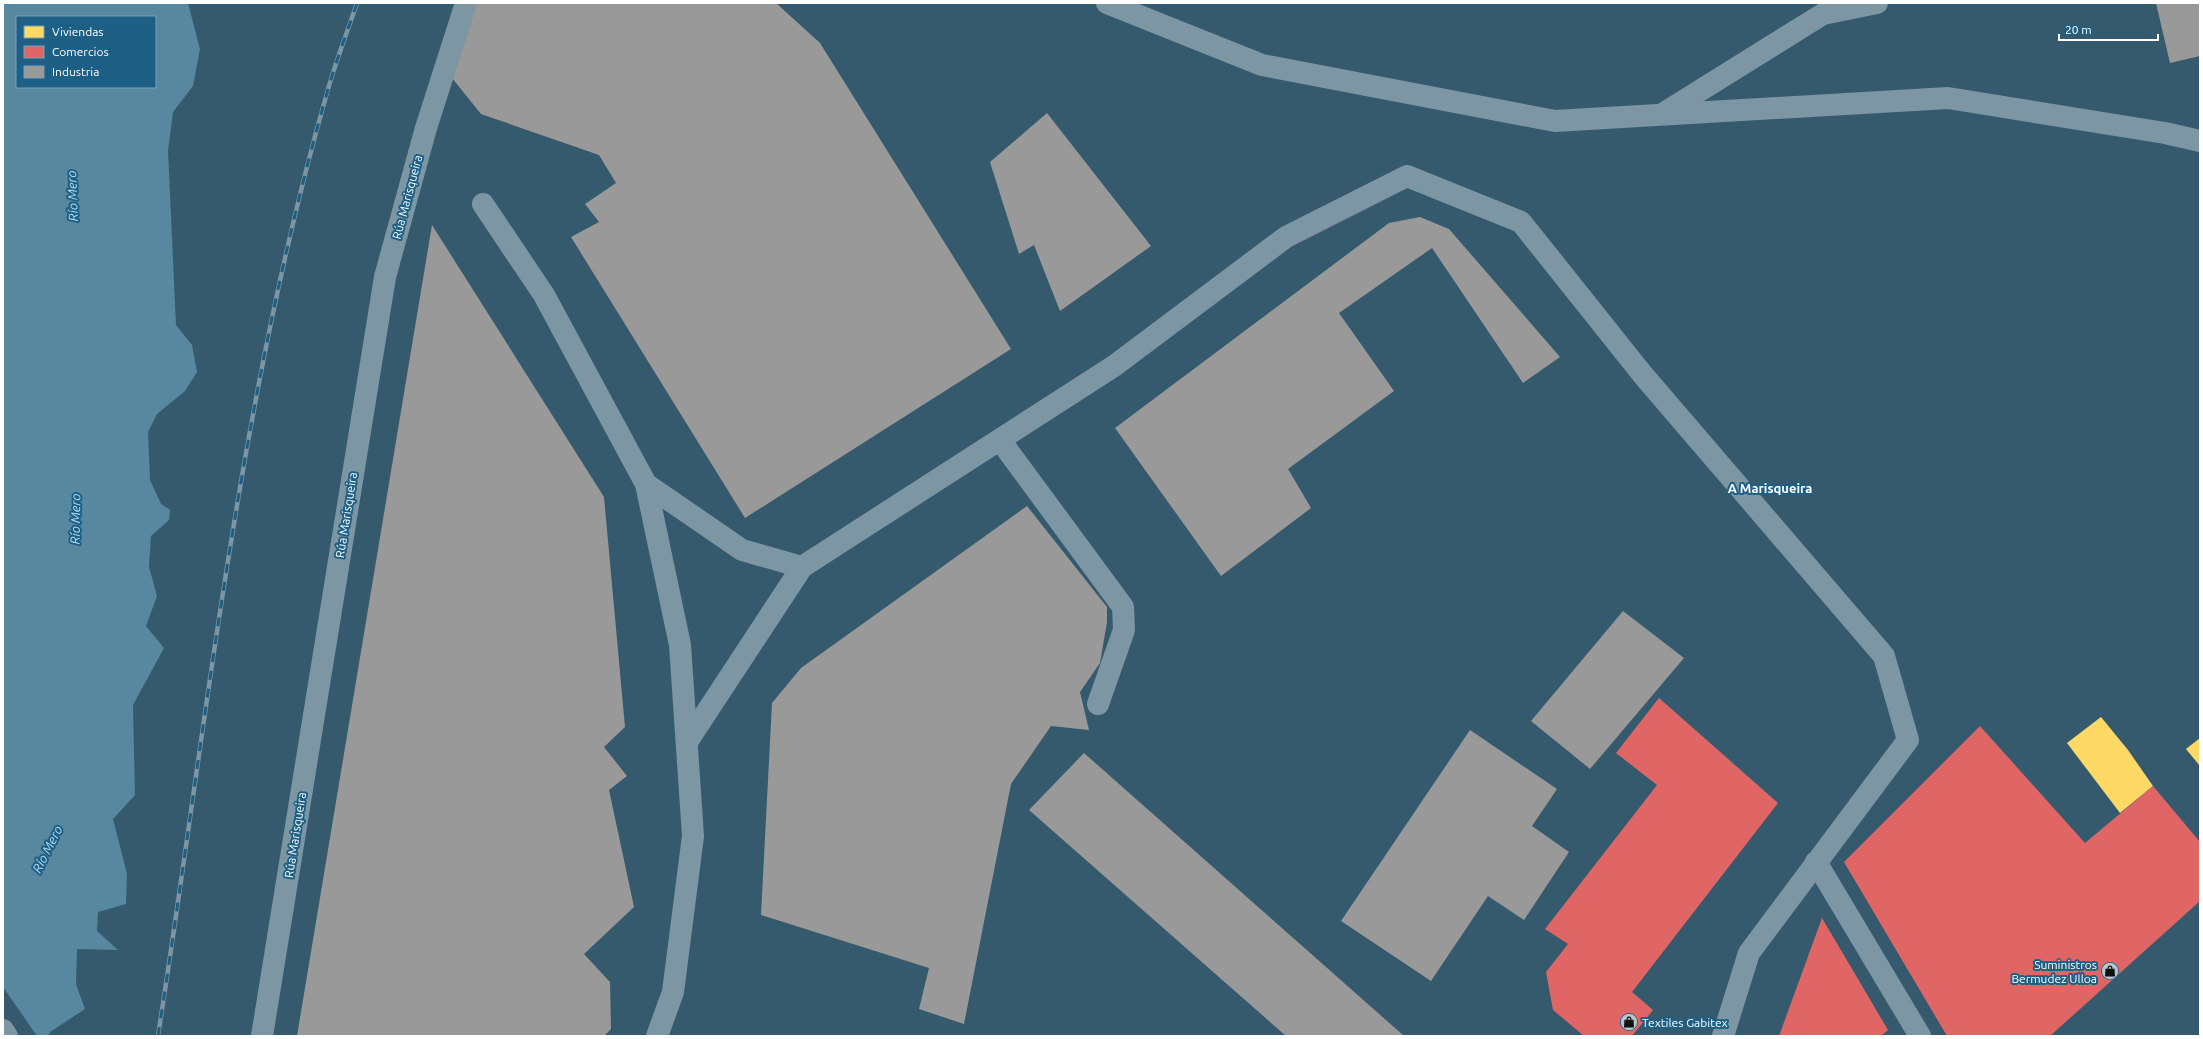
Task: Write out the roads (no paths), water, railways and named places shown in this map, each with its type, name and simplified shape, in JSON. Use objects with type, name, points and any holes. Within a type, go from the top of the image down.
[{"type":"highway","points":[[3,1030],[7,1036]]},
{"type":"lane","name":"Rúa Marisqueira","points":[[262,1036],[385,277],[426,128],[466,3]]},
{"type":"lane","points":[[1107,3],[1126,7],[1262,65],[1555,121],[1948,98],[2165,133],[2200,141]]},
{"type":"lane","points":[[1662,114],[1823,14],[1877,3]]},
{"type":"lane","points":[[687,742],[802,567],[1114,366],[1286,237],[1407,176],[1521,222],[1643,375],[1884,656],[1908,740],[1749,953],[1723,1036]]},
{"type":"lane","points":[[483,204],[544,296],[646,484],[680,645],[693,836],[673,992],[657,1036]]},
{"type":"lane","points":[[1000,440],[1123,607],[1124,630],[1098,704]]},
{"type":"lane","points":[[646,484],[742,550],[802,567]]},
{"type":"lane","points":[[1816,862],[1920,1036]]},
{"type":"water","name":"Río Mero","points":[[3,3],[188,3],[200,49],[193,86],[173,112],[168,151],[176,325],[192,345],[197,372],[185,391],[157,414],[148,432],[150,480],[161,504],[170,510],[169,520],[151,536],[149,567],[157,596],[146,626],[164,648],[133,705],[135,795],[113,819],[127,874],[126,904],[98,912],[97,931],[118,950],[77,949],[76,984],[85,1009],[50,1032],[48,1036],[3,1036]]},
{"type":"railway","points":[[158,1036],[228,562],[270,326],[296,209],[327,93],[337,59],[357,3]]},
{"type":"place","name":"Suministros Bermudez Ulloa","points":[[2110,971]]},
{"type":"place","name":"Textiles Gabitex","points":[[1629,1022]]},
{"type":"district","name":"A Marisqueira","points":[[1770,488]]}]
